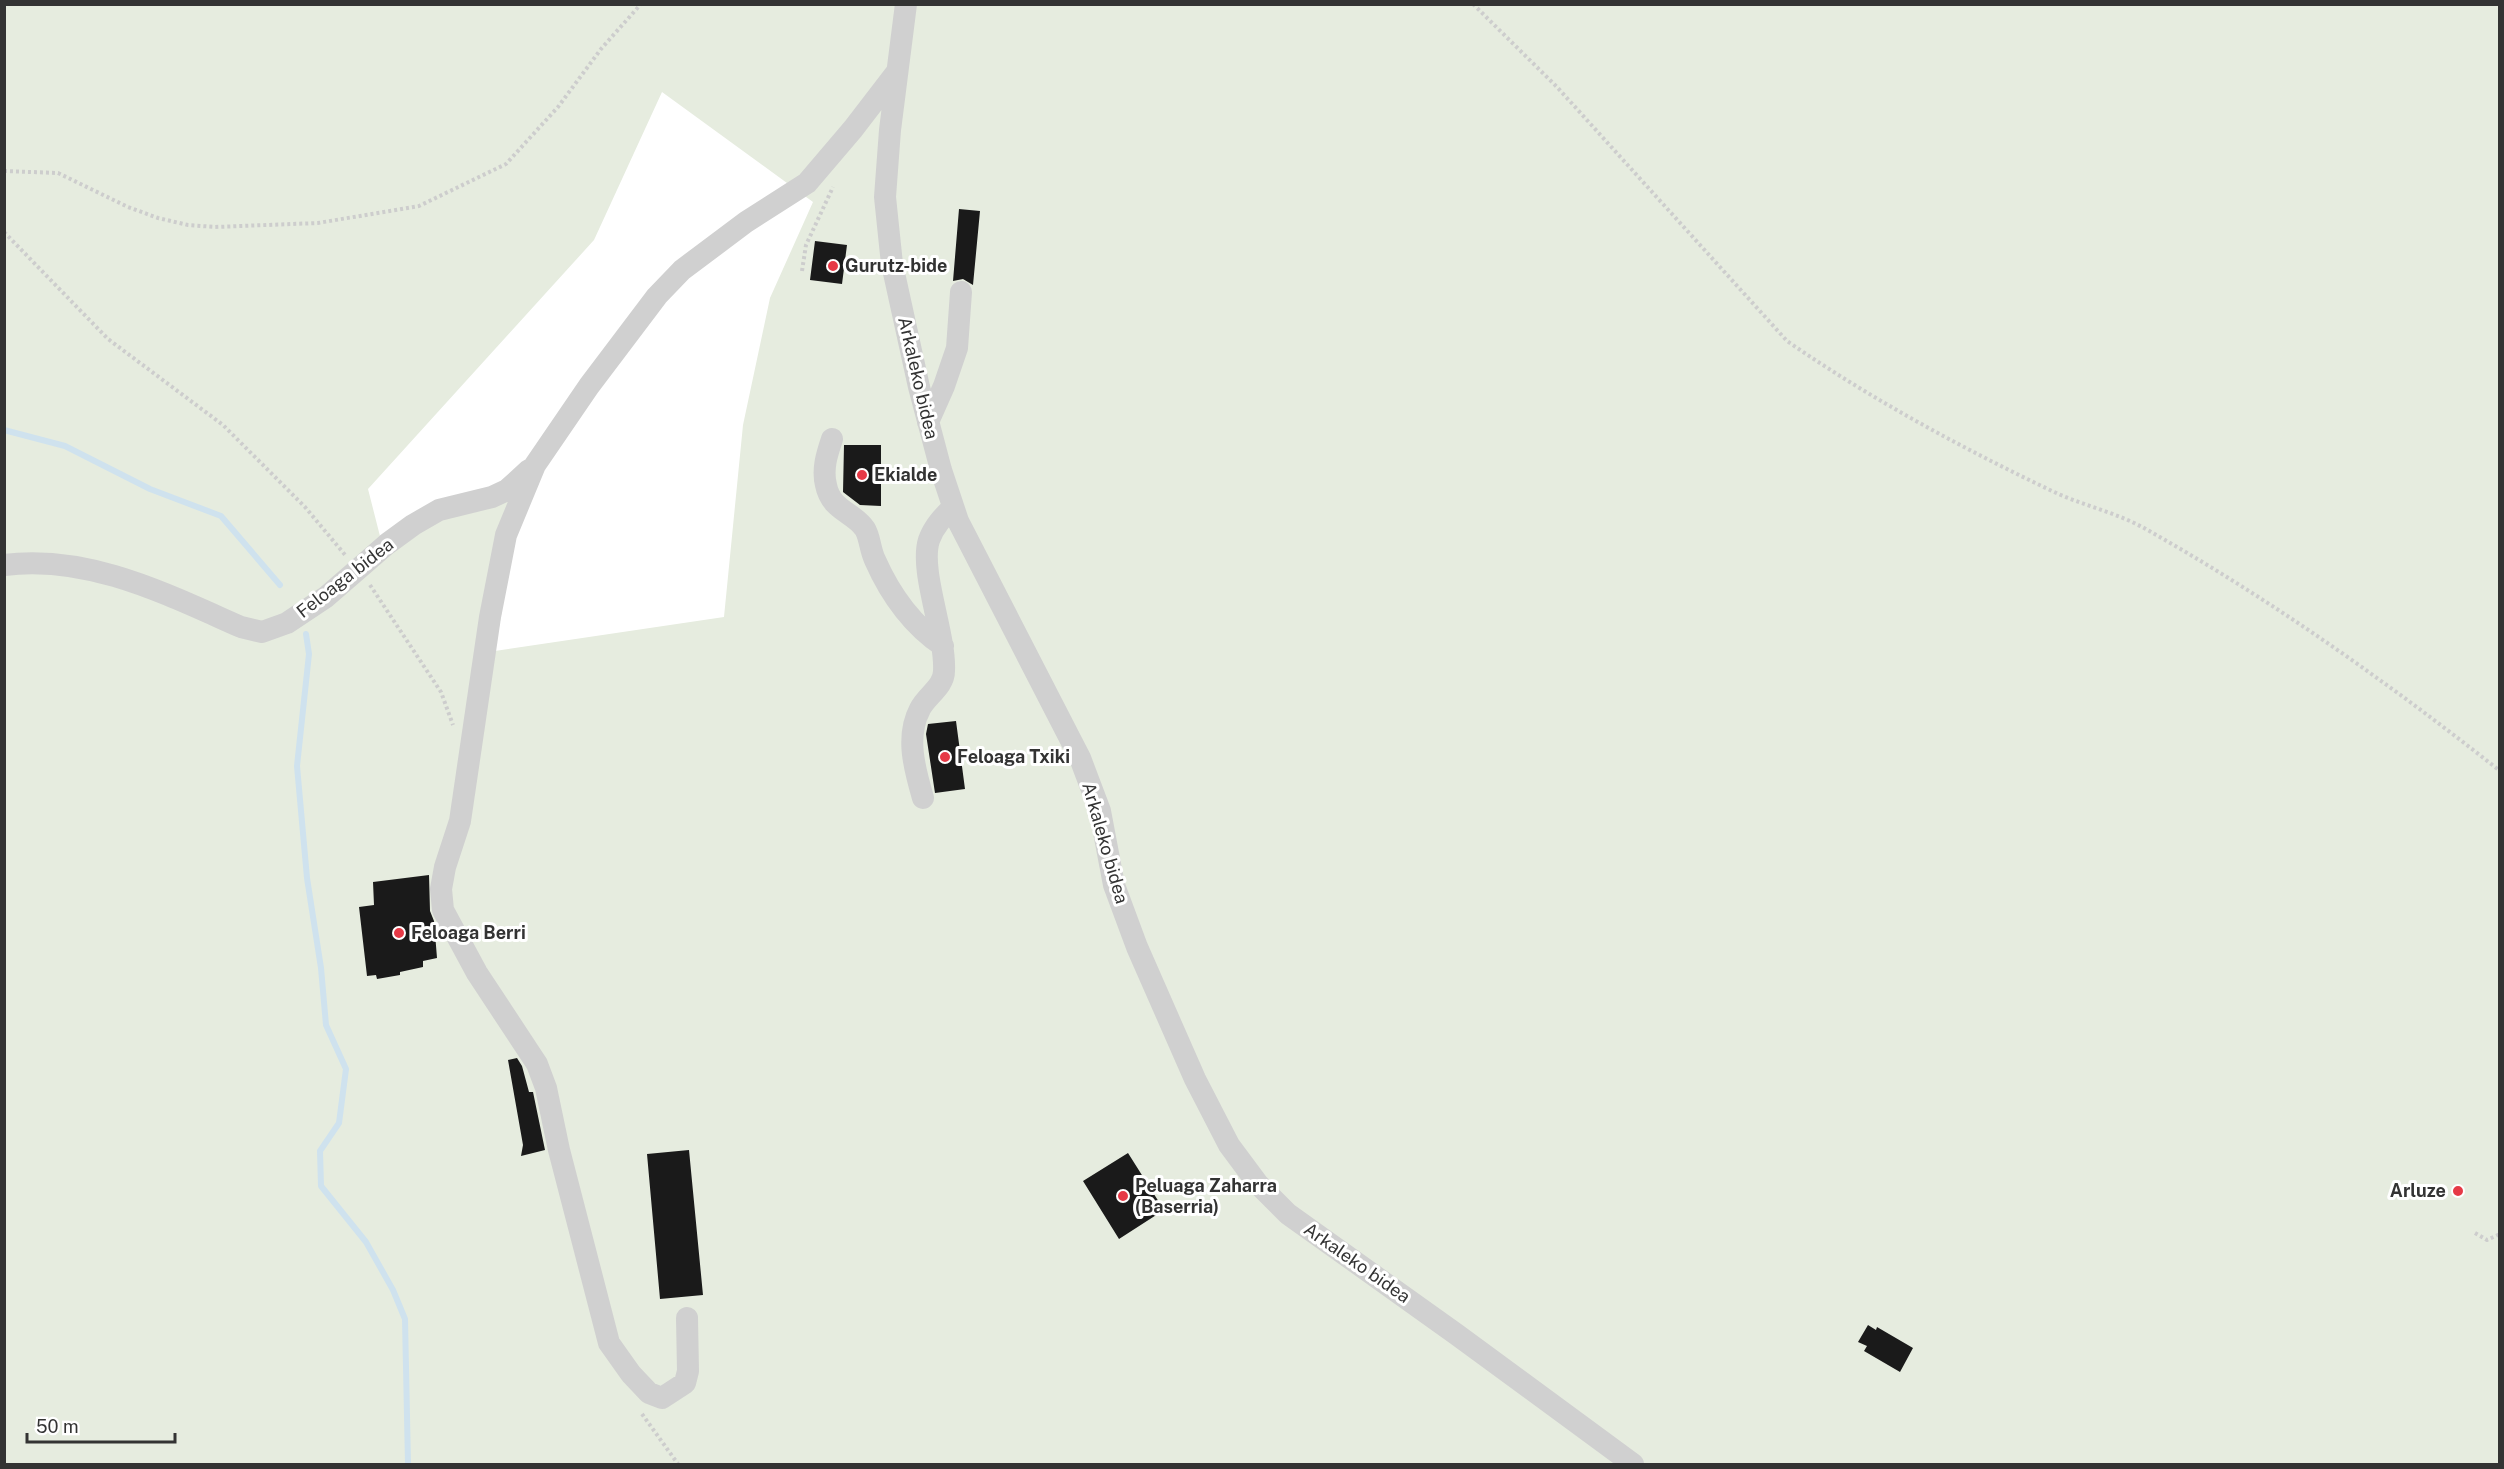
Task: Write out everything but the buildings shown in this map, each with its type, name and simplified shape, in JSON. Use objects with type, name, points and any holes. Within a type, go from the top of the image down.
[{"type":"street","name":"Arkaleko bidea","points":[[906,4],[885,197],[892,264],[928,422],[958,520],[1080,758],[1100,811],[1114,885],[1137,947],[1195,1079],[1229,1145],[1258,1184],[1288,1214],[1633,1464]]},
{"type":"street","points":[[687,1318],[688,1371],[685,1383],[675,1392],[662,1398],[649,1394],[631,1374],[609,1343],[546,1088],[537,1064],[477,973],[443,910],[441,889],[445,867],[460,821],[466,789],[476,701],[499,566],[506,535],[535,465],[589,386],[657,296],[682,270],[746,222],[807,183],[897,72]]},
{"type":"street","points":[[928,422],[957,348],[961,292]]},
{"type":"street","points":[[832,439],[824,465],[826,486],[838,508],[865,529],[871,552],[882,576],[901,605],[926,635],[943,646]]},
{"type":"street","name":"Feloaga bidea","points":[[4,565],[27,562],[67,564],[112,574],[241,627],[262,632],[287,623],[327,597],[413,525],[439,510],[507,490],[535,465]]},
{"type":"street","points":[[923,798],[914,764],[913,731],[920,708],[936,689],[944,674],[943,646],[928,565],[928,542],[936,524],[953,507]]},
{"type":"path","points":[[4,171],[58,173],[128,207],[158,218],[188,225],[215,227],[318,224],[418,206],[506,164],[558,107],[601,49],[641,4]]},
{"type":"path","points":[[1473,4],[1557,87],[1787,341],[1830,371],[1946,439],[2054,492],[2142,527],[2270,605],[2446,729],[2499,771]]},
{"type":"path","points":[[802,271],[806,245],[834,183]]},
{"type":"path","points":[[4,232],[108,339],[224,425],[305,507],[374,590],[441,692],[457,735]]},
{"type":"path","points":[[2475,1233],[2487,1240],[2499,1234]]},
{"type":"shaded area","points":[[4,5],[2499,5],[2499,1464],[5,1464]],"holes":[[[662,92],[813,202],[770,298],[743,425],[724,617],[495,651],[524,480],[382,544],[368,489],[594,240]]]},
{"type":"waterway","points":[[4,430],[65,446],[150,489],[221,516],[280,585]]},
{"type":"waterway","points":[[306,634],[309,654],[297,766],[307,878],[321,968],[326,1025],[346,1069],[339,1123],[320,1151],[321,1186],[366,1242],[393,1290],[405,1319],[408,1464]]},
{"type":"place","name":"Gurutz-bide","points":[[833,266]]},
{"type":"place","name":"Ekialde","points":[[862,475]]},
{"type":"place","name":"Feloaga Txiki","points":[[945,757]]},
{"type":"place","name":"Feloaga Berri","points":[[399,933]]},
{"type":"place","name":"Arluze","points":[[2458,1191]]},
{"type":"place","name":"Peluaga Zaharra (Baserria)","points":[[1123,1196]]}]
